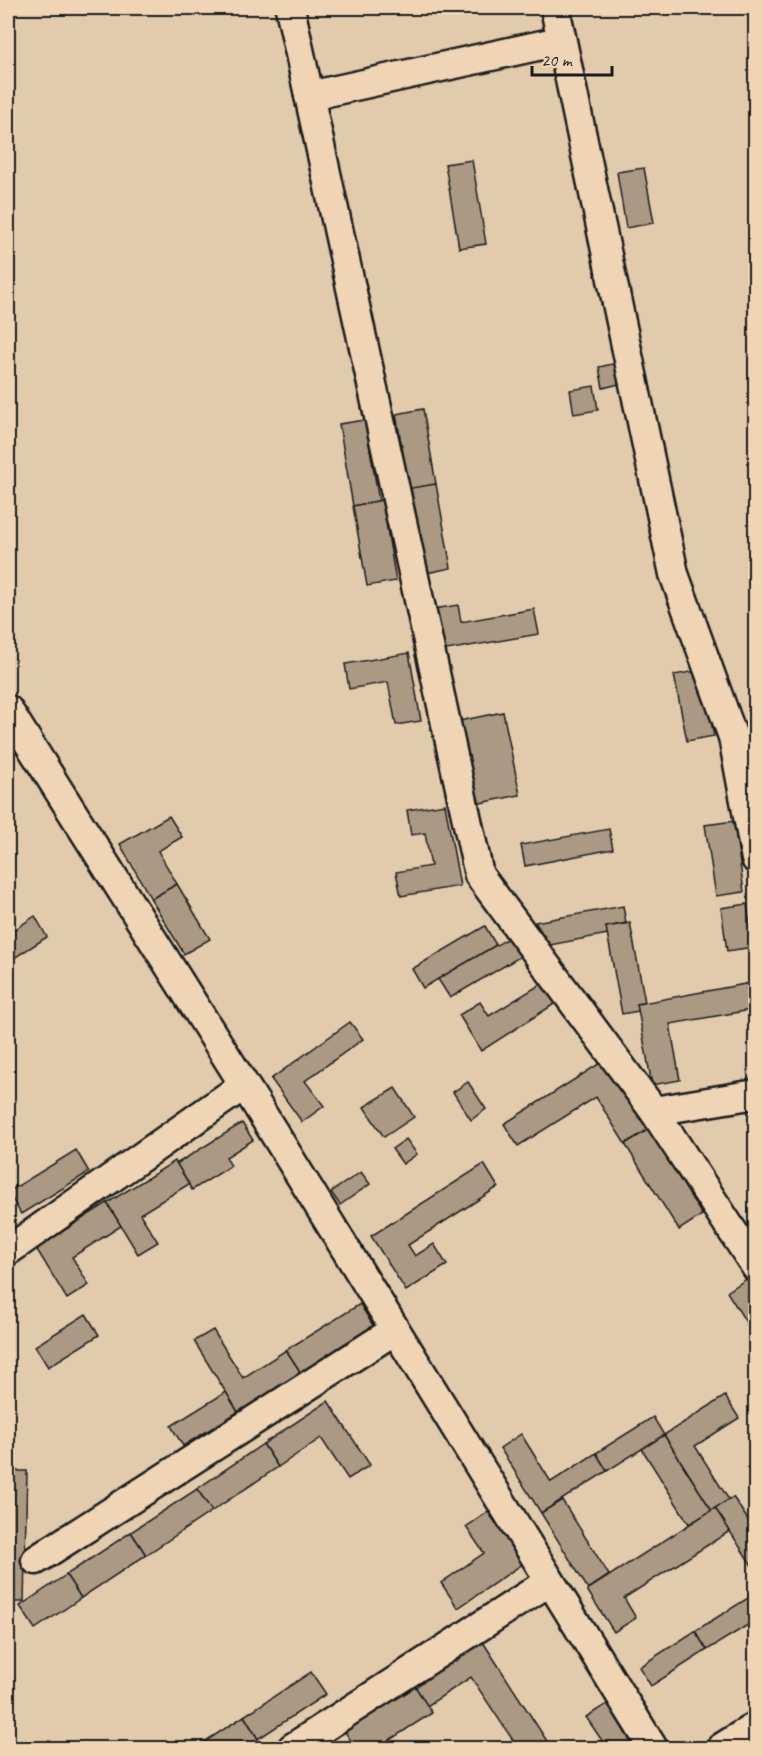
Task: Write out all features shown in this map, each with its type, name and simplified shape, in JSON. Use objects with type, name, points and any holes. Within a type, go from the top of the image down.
[{"type":"street","points":[[290,8],[479,875],[654,1111],[756,1267]]},
{"type":"street","points":[[555,8],[560,41],[674,574],[733,737],[756,859]]},
{"type":"street","points":[[309,96],[560,41]]},
{"type":"street","points":[[8,710],[244,1085],[653,1749]]},
{"type":"street","points":[[9,1250],[244,1085]]},
{"type":"street","points":[[654,1111],[756,1094]]},
{"type":"street","points":[[36,1560],[395,1330]]},
{"type":"street","points":[[292,1749],[550,1581]]},
{"type":"street","points":[[721,1749],[756,1726]]},
{"type":"building","points":[[472,160],[486,244],[459,248],[445,164]]},
{"type":"building","points":[[644,168],[654,223],[626,228],[617,172]]},
{"type":"building","points":[[622,362],[627,382],[603,388],[599,367]]},
{"type":"building","points":[[594,386],[598,410],[574,414],[570,390]]},
{"type":"building","points":[[423,409],[436,484],[409,489],[396,414]]},
{"type":"building","points":[[365,420],[379,501],[353,506],[339,424]]},
{"type":"building","points":[[436,484],[451,568],[426,573],[411,488]]},
{"type":"building","points":[[382,500],[396,581],[367,586],[353,506]]},
{"type":"building","points":[[458,605],[461,622],[534,609],[539,634],[441,651],[433,609]]},
{"type":"building","points":[[409,653],[421,721],[396,725],[388,682],[349,689],[345,664]]},
{"type":"building","points":[[701,670],[714,736],[687,741],[674,675]]},
{"type":"building","points":[[503,712],[520,795],[475,804],[459,721]]},
{"type":"building","points":[[756,740],[756,788],[748,742]]},
{"type":"building","points":[[445,804],[460,886],[401,896],[396,872],[431,866],[425,833],[411,835],[407,810]]},
{"type":"building","points":[[169,816],[182,837],[158,851],[177,884],[151,899],[120,844]]},
{"type":"building","points":[[734,821],[744,892],[716,896],[705,825]]},
{"type":"building","points":[[609,829],[613,849],[525,866],[521,845]]},
{"type":"building","points":[[177,884],[210,939],[184,954],[151,899]]},
{"type":"building","points":[[747,904],[753,947],[727,951],[721,908]]},
{"type":"building","points":[[623,906],[626,923],[606,927],[608,934],[550,945],[535,922]]},
{"type":"building","points":[[35,916],[47,937],[8,962],[8,934]]},
{"type":"building","points":[[630,923],[645,1002],[637,1004],[639,1011],[622,1014],[606,927]]},
{"type":"building","points":[[485,926],[496,945],[423,988],[412,969]]},
{"type":"building","points":[[517,933],[528,952],[450,998],[438,979]]},
{"type":"building","points":[[546,981],[559,1001],[481,1051],[459,1015],[480,1002],[489,1016]]},
{"type":"building","points":[[756,982],[756,1009],[670,1024],[680,1080],[652,1085],[637,1004]]},
{"type":"building","points":[[350,1022],[363,1039],[305,1081],[324,1106],[302,1122],[271,1079]]},
{"type":"building","points":[[605,1060],[649,1129],[625,1144],[596,1097],[518,1146],[504,1124]]},
{"type":"building","points":[[468,1082],[486,1109],[471,1120],[453,1092]]},
{"type":"building","points":[[395,1088],[414,1117],[384,1137],[364,1107]]},
{"type":"building","points":[[242,1123],[253,1140],[226,1157],[231,1166],[192,1190],[176,1164]]},
{"type":"building","points":[[649,1129],[702,1215],[679,1230],[625,1144]]},
{"type":"building","points":[[406,1139],[417,1154],[403,1164],[392,1149]]},
{"type":"building","points":[[76,1150],[89,1172],[21,1214],[8,1192]]},
{"type":"building","points":[[175,1161],[189,1184],[140,1214],[158,1242],[138,1254],[107,1203]]},
{"type":"building","points":[[484,1164],[498,1187],[408,1245],[415,1256],[434,1244],[447,1265],[406,1291],[371,1236]]},
{"type":"building","points":[[361,1172],[370,1184],[340,1205],[331,1192]]},
{"type":"building","points":[[107,1203],[121,1226],[72,1257],[89,1285],[67,1299],[36,1248]]},
{"type":"building","points":[[751,1276],[756,1283],[756,1338],[727,1292]]},
{"type":"building","points":[[360,1304],[374,1327],[301,1373],[286,1350]]},
{"type":"building","points":[[86,1314],[99,1335],[48,1367],[35,1346]]},
{"type":"building","points":[[213,1330],[243,1378],[286,1350],[301,1373],[238,1412],[194,1341]]},
{"type":"building","points":[[226,1392],[238,1412],[183,1446],[171,1426]]},
{"type":"building","points":[[725,1396],[739,1418],[695,1446],[729,1500],[712,1511],[664,1435]]},
{"type":"building","points":[[328,1401],[370,1465],[348,1479],[321,1438],[278,1467],[263,1444]]},
{"type":"building","points":[[653,1417],[664,1435],[607,1471],[596,1453]]},
{"type":"building","points":[[521,1434],[551,1482],[596,1453],[607,1471],[541,1513],[500,1448]]},
{"type":"building","points":[[664,1435],[712,1511],[689,1524],[642,1449]]},
{"type":"building","points":[[263,1444],[278,1467],[212,1511],[197,1489]]},
{"type":"building","points":[[8,1471],[27,1471],[24,1602],[8,1602]]},
{"type":"building","points":[[197,1489],[212,1511],[146,1555],[131,1532]]},
{"type":"building","points":[[733,1497],[756,1532],[756,1572],[715,1508]]},
{"type":"building","points":[[562,1500],[609,1575],[588,1589],[541,1513]]},
{"type":"building","points":[[715,1508],[730,1531],[624,1598],[636,1618],[614,1632],[587,1590]]},
{"type":"building","points":[[488,1512],[524,1563],[458,1608],[441,1583],[484,1553],[466,1527]]},
{"type":"building","points":[[131,1532],[146,1555],[81,1598],[66,1575]]},
{"type":"building","points":[[66,1575],[81,1598],[35,1629],[20,1606]]},
{"type":"building","points":[[756,1593],[756,1620],[707,1650],[695,1631]]},
{"type":"building","points":[[695,1631],[707,1650],[651,1686],[639,1667]]},
{"type":"building","points":[[481,1639],[547,1741],[536,1748],[518,1748],[471,1677],[427,1706],[413,1683]]},
{"type":"building","points":[[311,1672],[326,1694],[258,1739],[244,1716]]},
{"type":"building","points":[[413,1683],[432,1713],[377,1748],[356,1748],[343,1729]]},
{"type":"building","points":[[610,1702],[636,1742],[626,1748],[607,1748],[586,1717]]},
{"type":"building","points":[[244,1716],[258,1739],[243,1748],[195,1748]]}]
